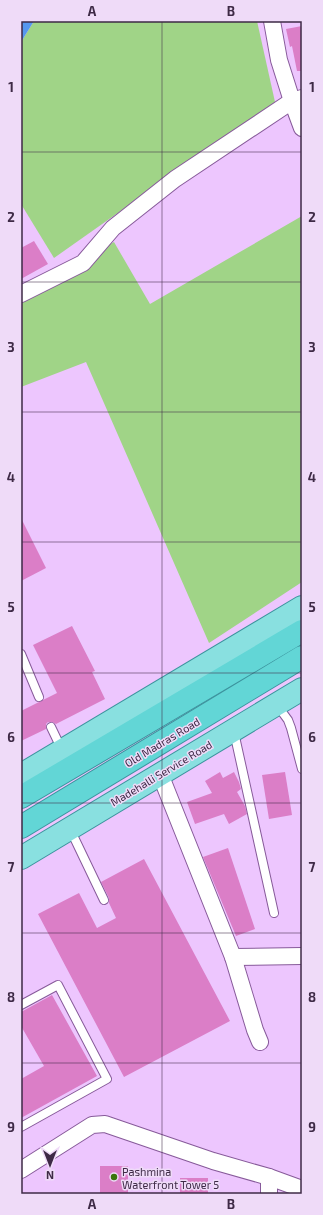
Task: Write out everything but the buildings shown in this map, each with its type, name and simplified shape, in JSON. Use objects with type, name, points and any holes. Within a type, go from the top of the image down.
[{"type":"highway","points":[[21,798],[302,631]]},
{"type":"highway","name":"Old Madras Road","points":[[21,827],[302,657]]},
{"type":"main road","points":[[21,775],[302,607]]},
{"type":"main road","name":"Madehalli Service Road","points":[[21,858],[302,689]]},
{"type":"street","points":[[272,21],[279,60],[297,99],[302,128]]},
{"type":"street","points":[[21,294],[83,263],[113,228],[175,179],[297,99]]},
{"type":"street","points":[[160,774],[233,957],[260,1042]]},
{"type":"street","points":[[233,957],[302,956]]},
{"type":"street","points":[[21,1170],[92,1125],[105,1124],[212,1161],[270,1177],[302,1189]]},
{"type":"street","points":[[269,1194],[270,1177]]},
{"type":"lane","points":[[21,654],[40,697]]},
{"type":"lane","points":[[276,704],[288,720],[302,769]]},
{"type":"lane","points":[[51,727],[62,750]]},
{"type":"lane","points":[[234,730],[274,913]]},
{"type":"lane","points":[[70,829],[104,900]]},
{"type":"lane","points":[[21,1005],[58,986],[107,1079],[21,1127]]},
{"type":"green space","points":[[34,21],[257,21],[275,102],[54,258],[21,204],[21,42]]},
{"type":"green space","points":[[302,216],[302,582],[209,643],[86,362],[21,387],[21,295],[114,242],[150,304]]},
{"type":"water","points":[[21,21],[34,21],[21,42]]},
{"type":"place","name":"Pashmina Waterfront Tower 5","points":[[114,1177]]}]
